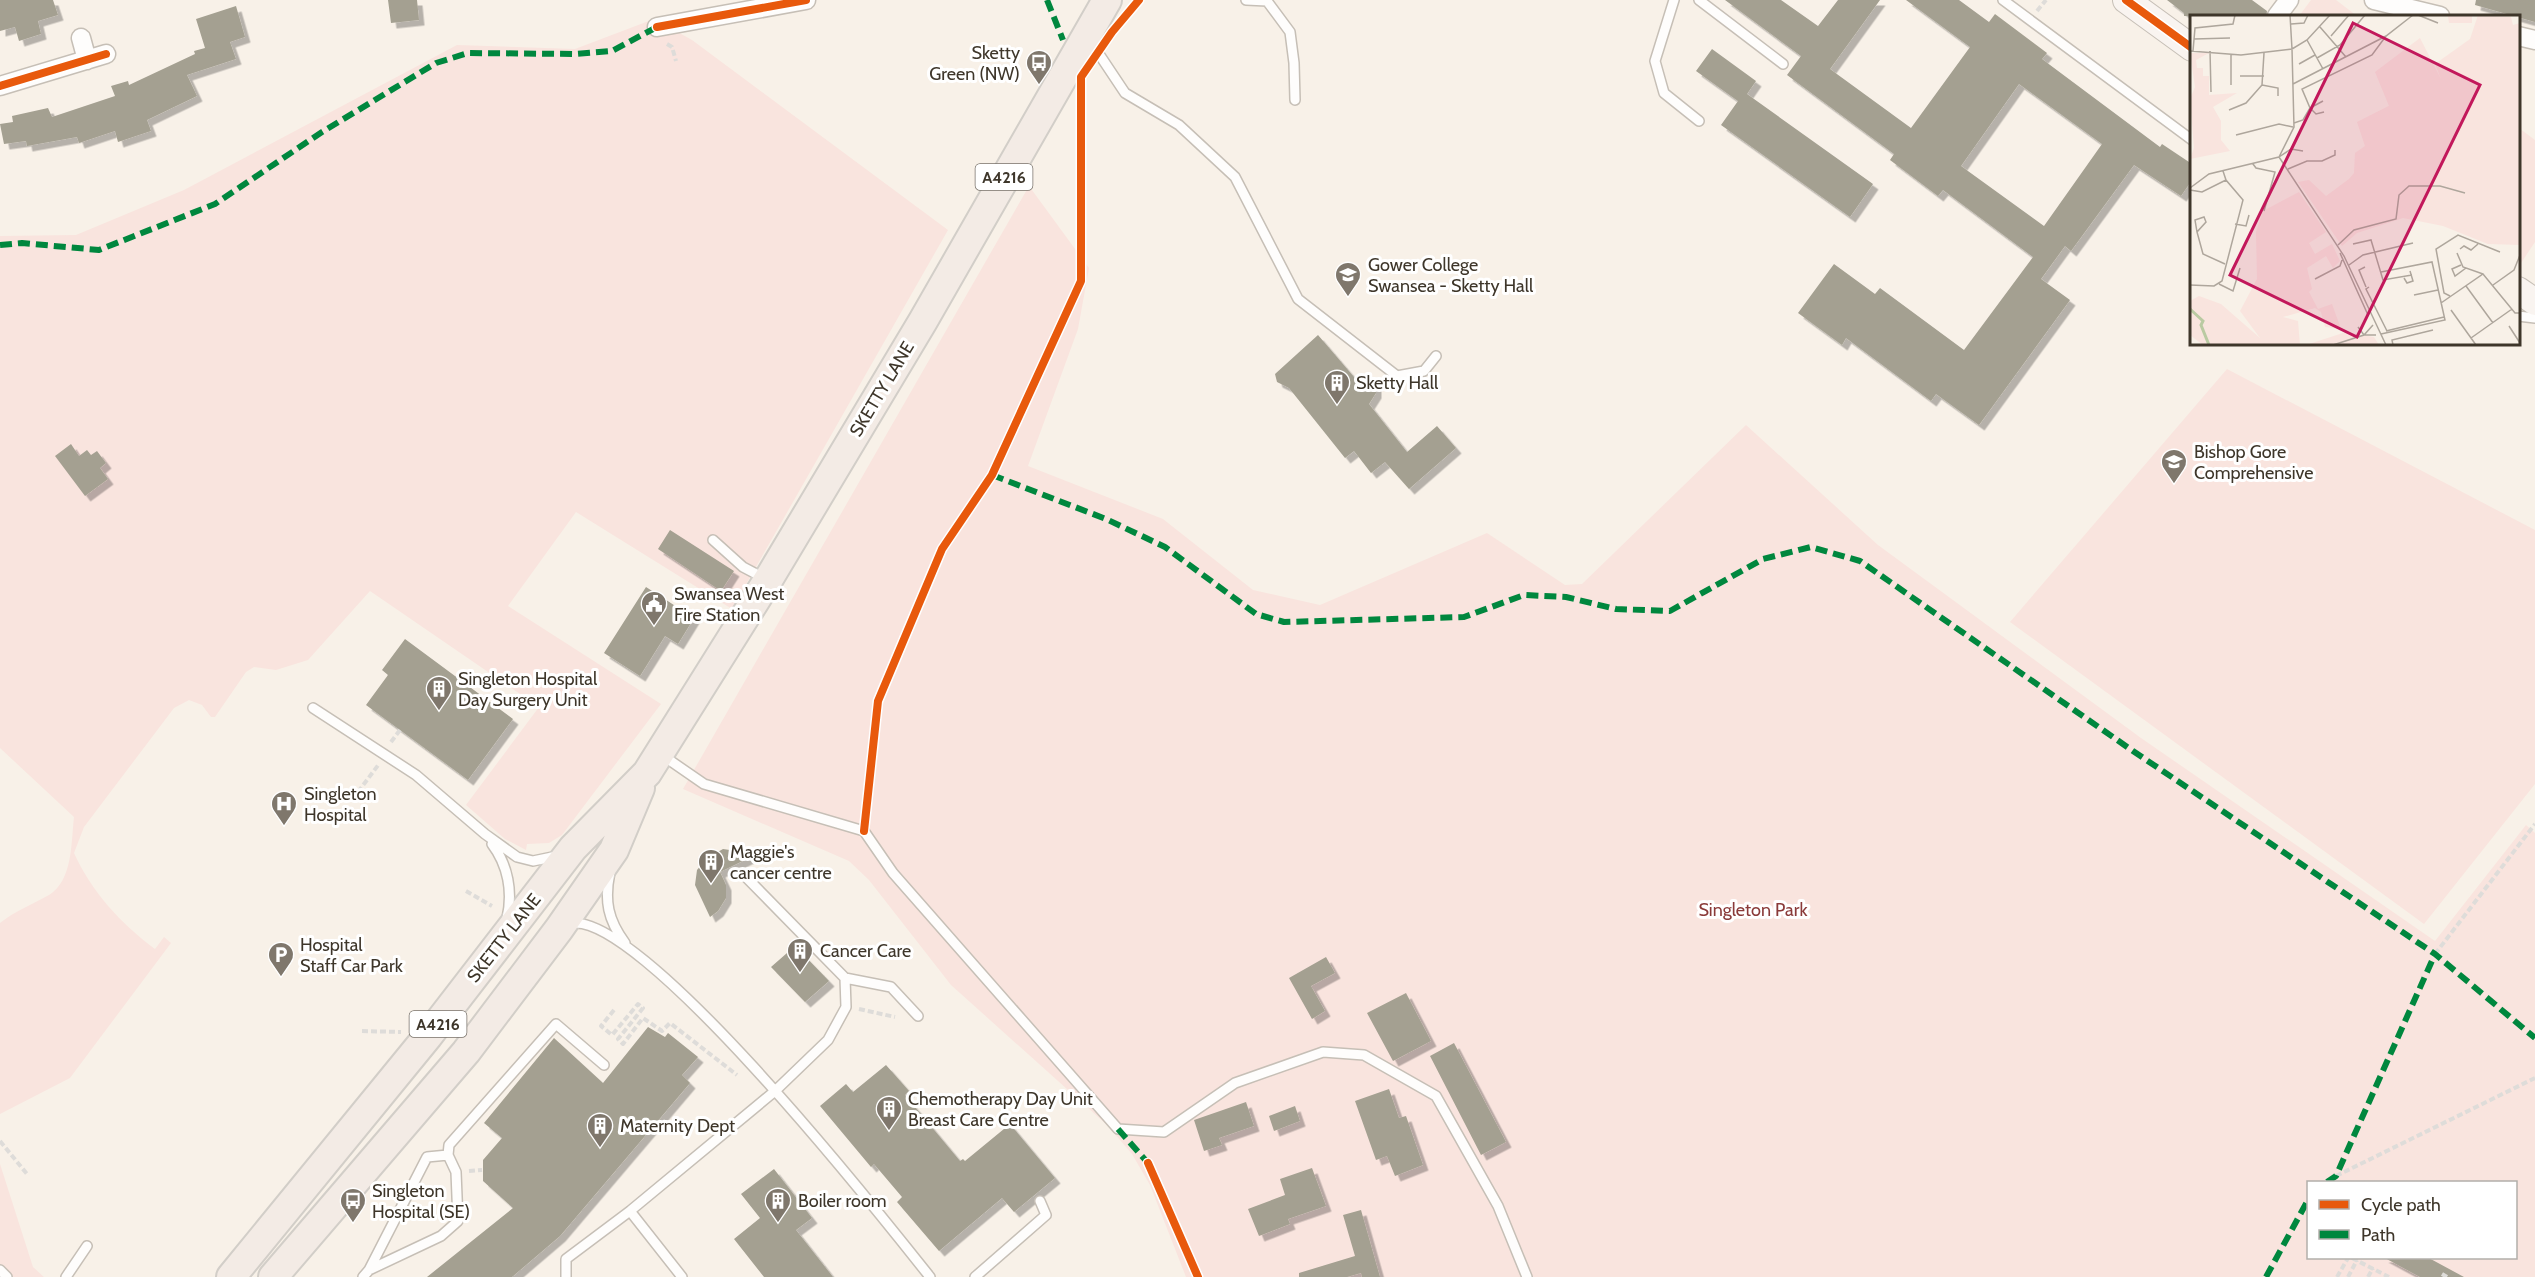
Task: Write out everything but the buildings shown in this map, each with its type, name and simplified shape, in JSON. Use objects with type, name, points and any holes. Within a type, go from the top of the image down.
[{"type":"main road","name":"SKETTY LANE","points":[[273,1277],[466,1052],[559,930],[614,850],[654,763],[768,580],[923,321],[1085,34],[1107,0]]},
{"type":"main road","name":"SKETTY LANE","points":[[231,1277],[423,1042],[573,849],[654,763]]},
{"type":"street","points":[[657,27],[806,0]]},
{"type":"street","points":[[2126,0],[2190,47]]},
{"type":"street","points":[[2278,15],[2289,0]]},
{"type":"street","points":[[2374,0],[2436,15]]},
{"type":"street","points":[[2520,36],[2535,40]]},
{"type":"street","points":[[81,38],[87,60]]},
{"type":"street","points":[[0,86],[106,54]]},
{"type":"street","points":[[2520,291],[2535,302]]},
{"type":"lane","points":[[1246,0],[1267,1],[1290,32],[1295,100]]},
{"type":"lane","points":[[1674,0],[1655,62],[1664,93],[1699,121]]},
{"type":"lane","points":[[1699,0],[1784,64]]},
{"type":"lane","points":[[2003,0],[2190,139]]},
{"type":"lane","points":[[1085,34],[1125,93],[1179,125],[1235,177],[1298,299],[1397,376],[1424,371],[1436,356]]},
{"type":"lane","points":[[2520,316],[2535,318]]},
{"type":"lane","points":[[713,540],[743,567],[768,580]]},
{"type":"lane","points":[[313,708],[416,775],[485,834],[517,857],[532,861],[549,859],[573,849]]},
{"type":"lane","points":[[654,763],[705,784],[864,831],[892,873],[1118,1129],[1164,1132],[1235,1083],[1323,1052],[1364,1055],[1436,1096],[1498,1206],[1527,1277]]},
{"type":"lane","points":[[485,834],[501,855],[507,874],[509,912],[502,941]]},
{"type":"lane","points":[[614,850],[606,900],[614,928],[627,945],[693,1002],[774,1091],[930,1277]]},
{"type":"lane","points":[[743,874],[845,978],[891,987],[918,1016]]},
{"type":"lane","points":[[559,930],[576,922],[585,924],[627,945]]},
{"type":"lane","points":[[566,1277],[566,1259],[630,1211],[774,1091],[828,1040],[846,1007],[845,978]]},
{"type":"lane","points":[[366,1273],[441,1236],[458,1221],[456,1172],[452,1159],[448,1155],[449,1145],[556,1024],[604,1065]]},
{"type":"lane","points":[[366,1273],[428,1157],[448,1155]]},
{"type":"lane","points":[[975,1277],[1046,1215],[1040,1201]]},
{"type":"lane","points":[[630,1211],[682,1277]]},
{"type":"lane","points":[[66,1277],[87,1246]]},
{"type":"lane","points":[[0,1270],[7,1277]]},
{"type":"path","points":[[2435,954],[2535,824]]},
{"type":"path","points":[[466,891],[492,906]]},
{"type":"path","points":[[614,1010],[601,1026],[612,1035],[638,1004],[643,1008],[618,1039],[623,1044],[644,1018],[662,1031],[670,1023],[737,1075]]},
{"type":"path","points":[[846,1007],[895,1017]]},
{"type":"path","points":[[362,1031],[411,1032]]},
{"type":"path","points":[[2336,1176],[2535,1078]]},
{"type":"path","points":[[0,1141],[27,1174]]},
{"type":"path","points":[[2337,1277],[2351,1259]]},
{"type":"path","points":[[2348,1277],[2352,1259]]},
{"type":"path","points":[[2354,1259],[2387,1277]]},
{"type":"path","points":[[2368,1277],[2373,1268]]},
{"type":"green space","points":[[2311,0],[2336,0],[2356,15],[2300,15]]},
{"type":"green space","points":[[654,19],[692,40],[948,230],[732,609],[576,512],[508,606],[661,704],[562,835],[549,843],[527,844],[526,850],[505,839],[466,805],[539,707],[370,591],[308,660],[276,670],[254,667],[246,672],[215,717],[211,717],[202,705],[189,700],[174,708],[84,827],[74,853],[89,881],[130,929],[155,949],[164,937],[171,943],[70,1078],[0,1114],[0,923],[49,895],[63,880],[71,849],[74,817],[0,748],[0,236],[76,235],[184,190],[457,45],[575,49]]},
{"type":"green space","points":[[2520,129],[2535,140],[2535,242],[2520,264]]},
{"type":"green space","name":"Singleton Park","points":[[1029,186],[1089,268],[1078,329],[1028,466],[1163,519],[1253,590],[1320,605],[1487,533],[1565,585],[1582,584],[1746,425],[1878,545],[2141,738],[2435,941],[2526,825],[2535,833],[2535,1277],[1186,1277],[1150,1185],[1132,1154],[1107,1125],[951,985],[869,880],[849,861],[683,789]]},
{"type":"green space","points":[[2227,369],[2535,530],[2535,784],[2424,924],[2010,622]]},
{"type":"green space","points":[[0,1164],[33,1267],[44,1277],[0,1277]]},
{"type":"marked path","points":[[1047,0],[1063,40]]},
{"type":"marked path","points":[[0,245],[22,243],[99,250],[215,204],[322,132],[436,63],[468,53],[576,54],[612,51],[657,27]]},
{"type":"marked path","points":[[992,475],[1106,519],[1165,547],[1256,614],[1284,622],[1464,617],[1524,595],[1566,597],[1616,609],[1670,611],[1763,559],[1811,547],[1860,561],[2133,751],[2435,954],[2535,1038]]},
{"type":"marked path","points":[[2328,1181],[2336,1176],[2435,954]]},
{"type":"marked path","points":[[1118,1129],[1148,1163]]},
{"type":"marked path","points":[[2266,1277],[2307,1202]]},
{"type":"cycle path","points":[[657,27],[806,0]]},
{"type":"cycle path","points":[[864,831],[878,701],[942,549],[992,475],[1081,281],[1081,77],[1112,32],[1139,0]]},
{"type":"cycle path","points":[[2126,0],[2190,47]]},
{"type":"cycle path","points":[[0,86],[106,54]]},
{"type":"cycle path","points":[[1148,1163],[1198,1277]]},
{"type":"place","name":"Sketty Green (NW)","points":[[1039,86]]},
{"type":"place","name":"Gower College Swansea - Sketty Hall","points":[[1348,298]]},
{"type":"place","name":"Sketty Hall","points":[[1337,406]]},
{"type":"place","name":"Bishop Gore Comprehensive","points":[[2174,485]]},
{"type":"place","name":"Swansea West Fire Station","points":[[654,627]]},
{"type":"place","name":"Singleton Hospital Day Surgery Unit","points":[[439,712]]},
{"type":"place","name":"Singleton Hospital","points":[[284,827]]},
{"type":"place","name":"Maggie's cancer centre","points":[[711,885]]},
{"type":"place","name":"Cancer Care","points":[[800,974]]},
{"type":"place","name":"Hospital Staff Car Park","points":[[281,978]]},
{"type":"place","name":"Chemotherapy Day Unit Breast Care Centre","points":[[889,1132]]},
{"type":"place","name":"Maternity Dept","points":[[600,1149]]},
{"type":"place","name":"Singleton Hospital (SE)","points":[[353,1224]]},
{"type":"place","name":"Boiler room","points":[[778,1224]]}]
